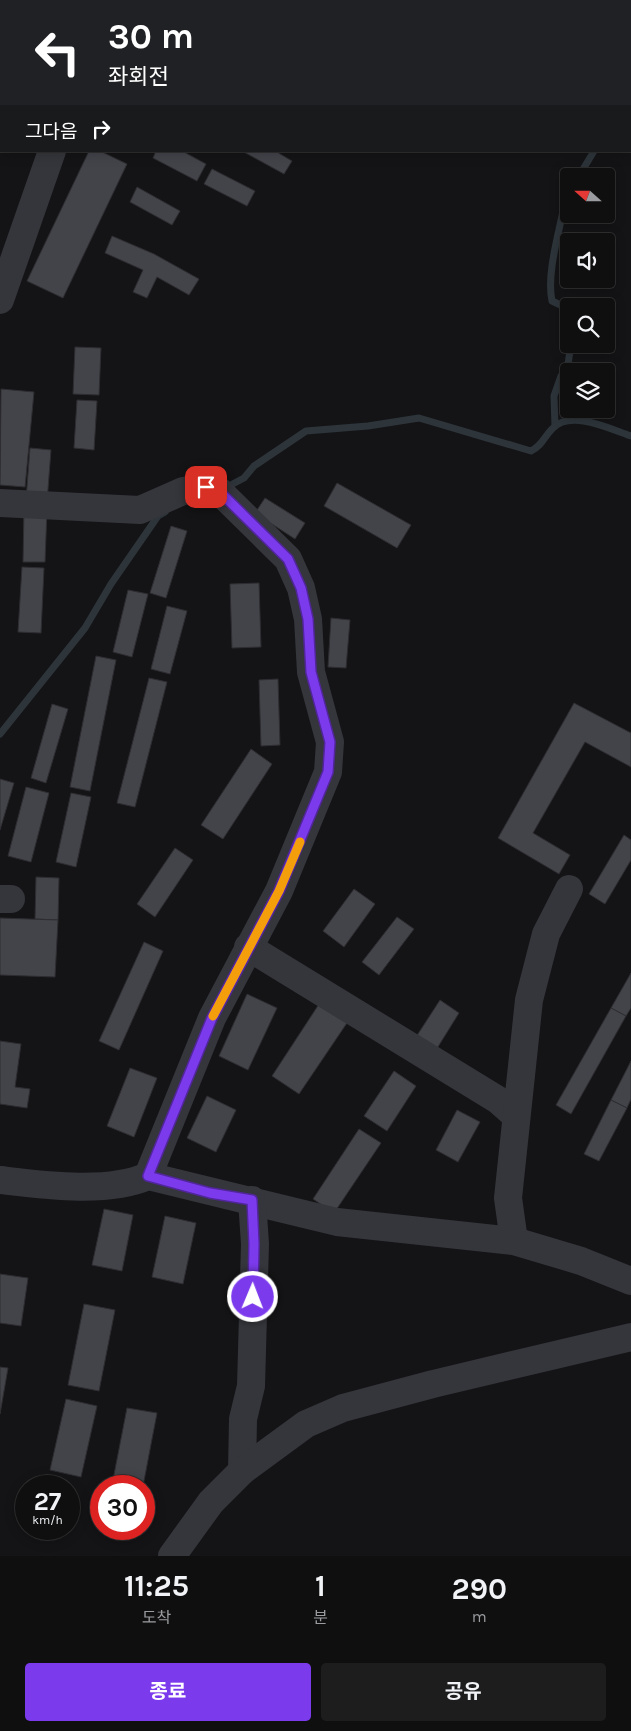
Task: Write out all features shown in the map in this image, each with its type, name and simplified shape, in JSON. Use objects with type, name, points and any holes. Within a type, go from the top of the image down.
[{"type":"street","points":[[0,300],[52,152]]},
{"type":"street","points":[[0,503],[140,510],[183,492],[206,487],[219,491],[288,559],[301,588],[308,619],[311,672],[330,742],[328,772],[279,891],[212,1018],[148,1176]]},
{"type":"street","points":[[514,1241],[508,1198],[529,1000],[546,934],[568,889]]},
{"type":"street","points":[[248,947],[498,1100],[516,1116]]},
{"type":"street","points":[[0,1180],[46,1185],[107,1186],[148,1176],[210,1193],[252,1200],[337,1222],[514,1241],[581,1261],[631,1281]]},
{"type":"street","points":[[242,1471],[242,1419],[251,1386],[254,1244],[252,1200]]},
{"type":"street","points":[[172,1556],[210,1502],[242,1471],[306,1424],[343,1408],[432,1384],[631,1337]]},
{"type":"building","points":[[89,152],[102,152],[127,164],[63,298],[27,281]]},
{"type":"building","points":[[156,152],[184,152],[206,164],[197,181],[153,158]]},
{"type":"building","points":[[244,152],[277,152],[292,161],[284,174]]},
{"type":"building","points":[[212,169],[255,191],[247,206],[204,184]]},
{"type":"building","points":[[137,187],[180,211],[172,225],[130,202]]},
{"type":"building","points":[[112,236],[154,254],[199,279],[189,295],[157,277],[147,298],[133,292],[143,270],[105,253]]},
{"type":"building","points":[[75,347],[101,348],[99,395],[73,394]]},
{"type":"building","points":[[1,389],[34,392],[25,487],[0,485]]},
{"type":"building","points":[[77,400],[97,401],[94,450],[74,448]]},
{"type":"building","points":[[30,448],[51,450],[47,502],[26,500]]},
{"type":"building","points":[[337,483],[411,525],[397,548],[324,506]]},
{"type":"building","points":[[265,498],[305,523],[295,539],[255,513]]},
{"type":"building","points":[[24,508],[47,509],[45,562],[23,562]]},
{"type":"building","points":[[171,526],[187,531],[166,598],[150,593]]},
{"type":"building","points":[[22,567],[44,568],[41,633],[18,632]]},
{"type":"building","points":[[259,583],[261,647],[232,648],[230,584]]},
{"type":"building","points":[[128,590],[148,594],[132,657],[113,652]]},
{"type":"building","points":[[167,606],[187,611],[170,674],[151,669]]},
{"type":"building","points":[[331,618],[350,620],[346,668],[328,667]]},
{"type":"building","points":[[96,656],[116,660],[90,791],[70,787]]},
{"type":"building","points":[[149,678],[167,682],[135,807],[117,803]]},
{"type":"building","points":[[278,679],[280,745],[261,746],[259,680]]},
{"type":"building","points":[[574,703],[631,733],[631,767],[585,742],[533,833],[570,855],[559,874],[498,838]]},
{"type":"building","points":[[52,704],[68,709],[46,783],[31,778]]},
{"type":"building","points":[[251,749],[272,764],[223,839],[201,825]]},
{"type":"building","points":[[0,779],[14,783],[0,830]]},
{"type":"building","points":[[26,787],[49,793],[31,862],[8,856]]},
{"type":"building","points":[[71,793],[91,797],[76,867],[56,862]]},
{"type":"building","points":[[624,835],[631,840],[631,860],[605,904],[589,894]]},
{"type":"building","points":[[175,848],[193,860],[155,917],[137,904]]},
{"type":"building","points":[[36,877],[59,878],[58,920],[35,919]]},
{"type":"building","points":[[354,889],[375,904],[344,947],[323,931]]},
{"type":"building","points":[[397,917],[414,929],[379,975],[362,962]]},
{"type":"building","points":[[0,918],[58,920],[55,977],[0,975]]},
{"type":"building","points":[[144,942],[163,951],[119,1050],[99,1041]]},
{"type":"building","points":[[631,973],[631,1008],[626,1016],[611,1008]]},
{"type":"building","points":[[247,994],[277,1008],[248,1070],[219,1056]]},
{"type":"building","points":[[323,998],[351,1017],[299,1094],[272,1076]]},
{"type":"building","points":[[440,1000],[459,1013],[436,1050],[416,1037]]},
{"type":"building","points":[[611,1008],[626,1016],[571,1114],[556,1105]]},
{"type":"building","points":[[0,1041],[21,1044],[15,1087],[30,1089],[27,1108],[0,1104]]},
{"type":"building","points":[[631,1061],[631,1099],[627,1108],[611,1100]]},
{"type":"building","points":[[130,1068],[157,1078],[134,1137],[107,1126]]},
{"type":"building","points":[[394,1071],[416,1086],[387,1131],[364,1116]]},
{"type":"building","points":[[207,1096],[236,1110],[216,1152],[187,1138]]},
{"type":"building","points":[[611,1100],[627,1108],[599,1161],[584,1154]]},
{"type":"building","points":[[457,1110],[480,1122],[458,1162],[436,1150]]},
{"type":"building","points":[[359,1129],[381,1143],[334,1213],[313,1199]]},
{"type":"building","points":[[104,1209],[133,1215],[122,1271],[92,1265]]},
{"type":"building","points":[[165,1216],[196,1223],[183,1284],[152,1277]]},
{"type":"building","points":[[0,1274],[28,1278],[21,1326],[0,1323]]},
{"type":"building","points":[[84,1304],[115,1310],[99,1391],[68,1385]]},
{"type":"building","points":[[0,1367],[8,1368],[0,1414]]},
{"type":"building","points":[[66,1399],[97,1406],[81,1477],[80,1475],[50,1470]]},
{"type":"building","points":[[127,1408],[157,1413],[145,1475],[114,1475]]},
{"type":"waterway","points":[[584,168],[593,152]]},
{"type":"waterway","points":[[560,223],[551,278],[552,301],[560,305]]},
{"type":"waterway","points":[[555,426],[554,396],[561,376],[567,371],[570,353]]},
{"type":"waterway","points":[[225,488],[244,478],[254,466],[306,431],[368,426],[419,418],[531,451],[540,444],[552,429],[560,423],[569,421],[590,422],[631,436]]},
{"type":"waterway","points":[[0,734],[85,628],[111,584],[158,516],[165,512]]},
{"type":"slow traffic","points":[[213,1016],[279,891],[300,842]]},
{"type":"route","points":[[206,487],[219,491],[288,559],[301,588],[308,619],[311,672],[330,742],[328,772],[316,806],[279,891],[212,1018],[148,1176],[210,1193],[252,1200],[254,1244],[253,1297]]}]
